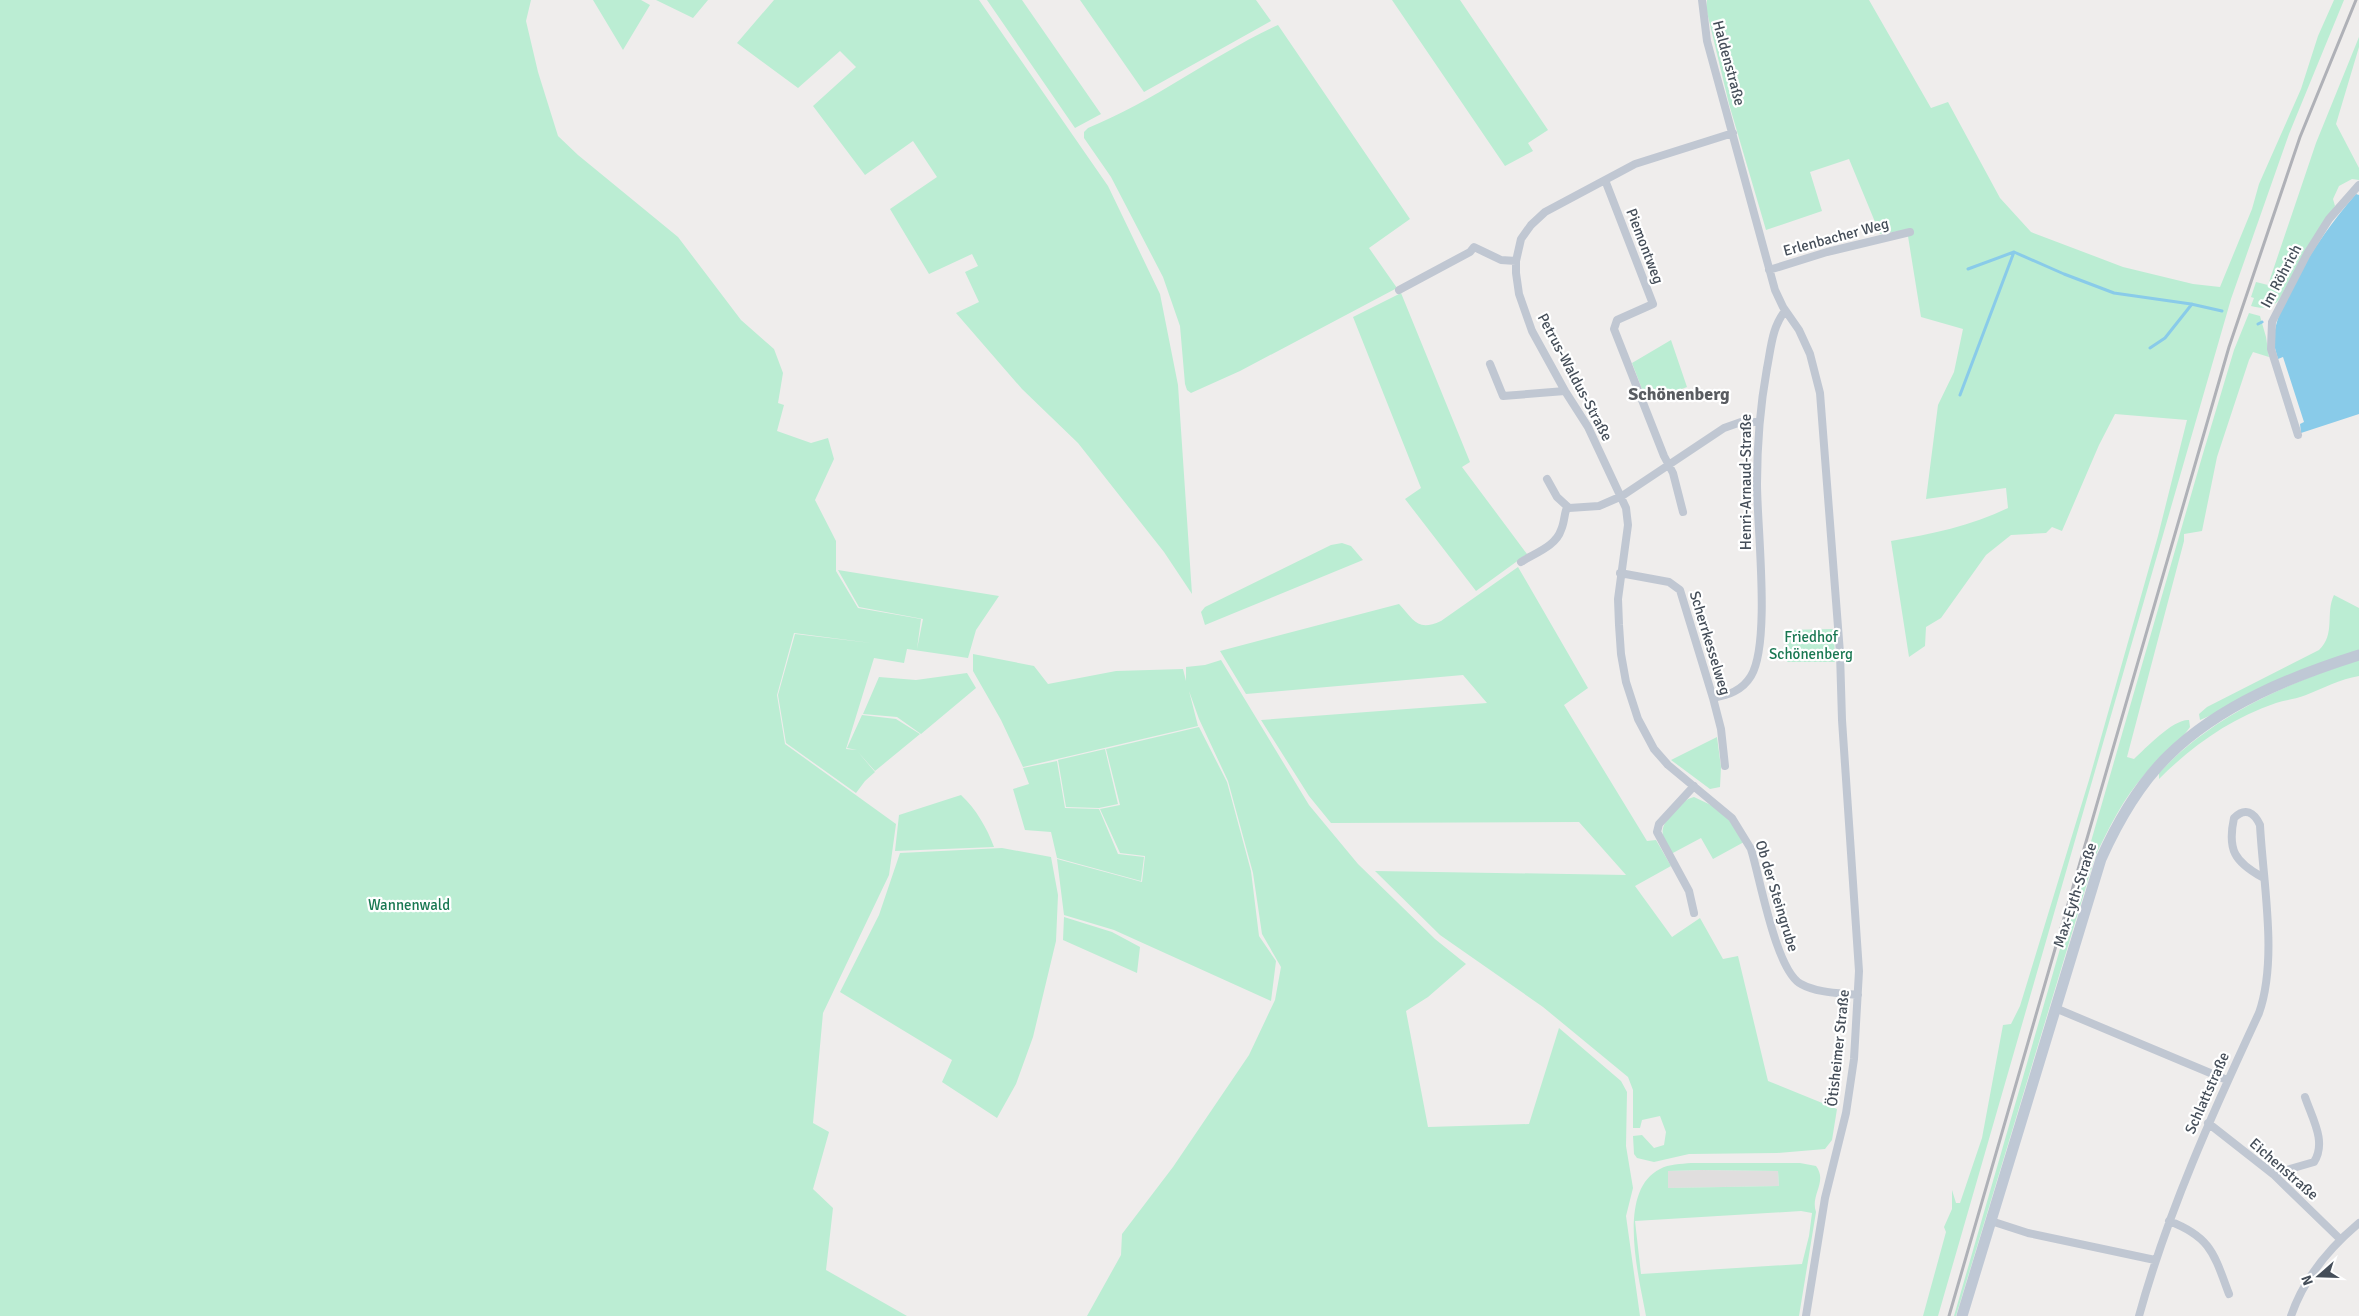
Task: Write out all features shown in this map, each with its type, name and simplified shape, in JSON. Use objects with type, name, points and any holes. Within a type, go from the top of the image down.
[{"type":"street","name":"Haldenstraße","points":[[1702,0],[1703,23],[1707,41],[1733,133]]},
{"type":"street","name":"Petrus-Waldus-Straße","points":[[1622,496],[1588,427],[1565,391],[1527,320],[1517,284],[1516,260],[1522,239],[1537,218],[1555,205],[1649,159],[1733,133]]},
{"type":"street","points":[[1733,133],[1778,298],[1785,311]]},
{"type":"street","name":"Piemontweg","points":[[1605,180],[1653,304],[1617,320],[1614,329],[1664,456],[1670,463]]},
{"type":"street","name":"Im Röhrich","points":[[2298,434],[2271,349],[2271,328],[2274,316],[2299,269],[2329,220],[2359,185]]},
{"type":"street","name":"Erlenbacher Weg","points":[[1770,270],[1814,255],[1910,232]]},
{"type":"street","points":[[1399,290],[1470,252],[1474,247],[1501,260],[1516,260]]},
{"type":"street","name":"Henri-Arnaud-Straße","points":[[1713,698],[1736,691],[1745,684],[1751,676],[1758,653],[1760,596],[1757,485],[1758,422],[1775,330],[1785,311]]},
{"type":"street","name":"Ötisheimer Straße","points":[[1785,311],[1799,330],[1810,354],[1820,394],[1839,643],[1842,720],[1859,971],[1854,1059],[1846,1112],[1825,1198],[1806,1316]]},
{"type":"street","points":[[1490,364],[1503,396],[1565,391]]},
{"type":"street","points":[[1521,562],[1550,546],[1562,530],[1566,510],[1569,508],[1598,506],[1622,496],[1732,424],[1758,422]]},
{"type":"street","points":[[1670,463],[1683,512]]},
{"type":"street","points":[[1547,479],[1558,497],[1569,508]]},
{"type":"street","name":"Ob der Steingrube","points":[[1622,496],[1628,525],[1618,599],[1621,654],[1631,700],[1645,734],[1654,750],[1668,765],[1732,818],[1751,849],[1780,956],[1791,977],[1802,985],[1814,989],[1858,995]]},
{"type":"street","name":"Scherrkesselweg","points":[[1620,573],[1669,582],[1680,590],[1721,729],[1725,766]]},
{"type":"street","name":"Max-Eyth-Straße","points":[[1962,1316],[2054,1008],[2101,859],[2116,827],[2133,798],[2168,755],[2199,729],[2225,712],[2267,691],[2359,655]]},
{"type":"street","points":[[1694,786],[1659,824],[1657,832],[1689,892],[1694,913]]},
{"type":"street","name":"Schlattstraße","points":[[2139,1316],[2155,1260],[2169,1221],[2208,1123],[2259,1013],[2265,995],[2268,952],[2260,825],[2256,815],[2249,811],[2243,811],[2234,818],[2232,843],[2236,857],[2241,864],[2262,877]]},
{"type":"street","points":[[2054,1008],[2228,1080]]},
{"type":"street","points":[[2273,1174],[2314,1162],[2319,1155],[2320,1140],[2305,1097]]},
{"type":"street","name":"Eichenstraße","points":[[2208,1123],[2273,1174],[2340,1239]]},
{"type":"street","points":[[1990,1221],[2028,1233],[2155,1260]]},
{"type":"street","points":[[2169,1221],[2196,1234],[2209,1246],[2229,1294]]},
{"type":"street","points":[[2291,1316],[2298,1296],[2314,1269],[2340,1239],[2359,1223]]},
{"type":"shaded area","points":[[1668,1171],[1778,1171],[1779,1186],[1668,1188]]},
{"type":"green space","name":"Wannenwald","points":[[0,0],[531,0],[526,21],[538,72],[558,136],[578,155],[678,237],[741,320],[774,349],[783,373],[778,403],[784,405],[777,431],[811,443],[828,438],[834,459],[815,500],[836,541],[836,571],[858,608],[921,619],[917,649],[923,619],[859,607],[838,570],[999,596],[976,630],[968,658],[907,649],[904,663],[874,658],[846,749],[857,750],[847,748],[862,715],[896,719],[920,734],[875,771],[858,752],[875,772],[856,793],[786,743],[778,695],[795,634],[871,643],[794,633],[777,695],[785,744],[896,824],[889,875],[823,1013],[813,1123],[829,1132],[813,1189],[833,1208],[826,1270],[907,1316],[0,1316]]},
{"type":"green space","points":[[593,0],[641,0],[650,5],[623,50]]},
{"type":"green space","points":[[656,0],[708,0],[693,18]]},
{"type":"green space","points":[[774,0],[979,0],[1108,186],[1160,294],[1178,385],[1192,594],[1164,552],[1078,443],[1022,389],[956,313],[979,302],[965,272],[978,266],[972,254],[929,274],[890,209],[937,177],[913,141],[865,175],[813,106],[856,67],[840,51],[798,88],[737,43]]},
{"type":"green space","points":[[987,0],[1022,0],[1101,114],[1075,128]]},
{"type":"green space","points":[[1080,0],[1256,0],[1271,21],[1144,92]]},
{"type":"green space","points":[[1392,0],[1460,0],[1548,130],[1528,143],[1533,151],[1505,166]]},
{"type":"green space","points":[[1707,0],[1869,0],[1931,108],[1948,102],[2000,198],[2031,232],[2123,267],[2193,284],[2220,287],[2252,209],[2259,184],[2301,89],[2318,36],[2334,0],[2344,0],[2289,134],[2231,299],[1938,1316],[1923,1316],[1946,1232],[1944,1227],[1952,1209],[1952,1190],[1956,1203],[1960,1203],[1982,1138],[2003,1025],[2011,1024],[2020,1006],[2089,780],[2158,536],[2187,420],[2115,414],[2099,445],[2062,531],[2052,527],[2046,533],[2011,535],[1986,555],[1941,618],[1926,627],[1925,646],[1909,657],[1891,541],[1965,525],[2008,508],[2006,488],[1926,499],[1938,405],[1954,372],[1963,329],[1921,317],[1907,230],[1880,234],[1849,159],[1810,172],[1822,211],[1766,230],[1729,104],[1706,8]]},
{"type":"green space","points":[[1278,25],[1410,219],[1369,248],[1397,288],[1240,371],[1191,393],[1187,390],[1185,384],[1180,326],[1163,277],[1111,177],[1084,138],[1084,132],[1088,128],[1137,105],[1230,50]]},
{"type":"green space","points":[[2359,37],[2359,47],[2336,124],[2359,168],[2359,180],[2352,179],[2339,186],[2333,199],[2335,206],[2304,253],[2279,300],[2273,305],[2266,307],[2251,306],[2254,298],[2251,297],[2256,282],[2268,285],[2316,143]]},
{"type":"green space","points":[[1401,293],[1470,462],[1462,467],[1527,554],[1476,591],[1405,499],[1421,488],[1353,317]]},
{"type":"green space","points":[[2249,313],[2260,316],[2269,357],[2253,352],[2249,360],[2217,457],[2202,531],[2184,534],[2184,541],[2127,757],[2134,759],[2175,724],[2189,720],[2190,727],[2145,774],[2130,793],[2111,824],[2095,857],[1956,1316],[1954,1316],[2202,457],[2234,350]]},
{"type":"green space","points":[[1671,340],[1687,387],[1647,402],[1632,363]]},
{"type":"green space","points":[[1342,543],[1351,546],[1363,560],[1205,625],[1201,612],[1205,607],[1331,545]]},
{"type":"green space","points":[[1518,567],[1588,688],[1564,705],[1647,841],[1656,840],[1671,866],[1635,886],[1672,937],[1700,918],[1723,959],[1738,956],[1768,1081],[1837,1109],[1832,1140],[1825,1149],[1777,1153],[1689,1154],[1654,1162],[1637,1158],[1634,1154],[1633,1136],[1642,1135],[1654,1148],[1664,1145],[1666,1132],[1660,1116],[1642,1120],[1640,1128],[1633,1128],[1633,1090],[1628,1077],[1543,1007],[1440,935],[1375,871],[1626,875],[1579,822],[1331,823],[1309,796],[1261,720],[1487,703],[1463,675],[1246,694],[1220,651],[1399,604],[1417,623],[1421,625],[1433,624],[1441,621]]},
{"type":"green space","points":[[2334,595],[2359,608],[2359,650],[2200,720],[2199,714],[2207,707],[2319,650],[2324,644],[2329,630],[2331,602]]},
{"type":"green space","name":"Friedhof Schönenberg","points":[[1834,629],[1835,662],[1787,662],[1786,630]]},
{"type":"green space","points":[[973,654],[1034,666],[1048,684],[1116,671],[1183,669],[1186,681],[1186,667],[1205,665],[1221,660],[1309,805],[1358,864],[1435,939],[1466,964],[1428,997],[1406,1011],[1428,1127],[1529,1124],[1559,1028],[1621,1081],[1627,1092],[1626,1146],[1633,1188],[1626,1216],[1640,1316],[1087,1316],[1121,1255],[1122,1234],[1173,1167],[1249,1055],[1275,1000],[1281,967],[1262,934],[1253,873],[1228,781],[1199,719],[1189,691],[1198,726],[1023,767],[1001,720],[973,671]]},
{"type":"green space","points":[[2359,660],[2359,676],[2339,681],[2302,696],[2259,709],[2243,717],[2199,744],[2159,779],[2159,773],[2180,753],[2226,718],[2304,679]]},
{"type":"green space","points":[[967,673],[976,688],[921,734],[897,717],[863,714],[879,677],[916,680]]},
{"type":"green space","points":[[1199,727],[1227,782],[1251,871],[1259,936],[1276,961],[1271,1001],[1114,930],[1064,915],[1057,859],[1142,882],[1145,856],[1120,853],[1100,809],[1120,805],[1106,749]]},
{"type":"green space","points":[[1717,737],[1721,767],[1720,787],[1710,789],[1671,760]]},
{"type":"green space","points":[[1105,749],[1118,804],[1099,808],[1066,807],[1058,760]]},
{"type":"green space","points":[[1057,761],[1065,808],[1099,809],[1118,854],[1144,857],[1141,881],[1057,858],[1051,832],[1025,830],[1013,789],[1029,784],[1023,768]]},
{"type":"green space","points":[[961,795],[980,819],[994,847],[895,851],[899,815]]},
{"type":"green space","points":[[1694,797],[1715,807],[1730,821],[1744,842],[1713,859],[1701,838],[1671,854],[1663,836],[1664,826],[1670,816],[1682,804]]},
{"type":"green space","points":[[1002,848],[1051,857],[1058,895],[1056,941],[1033,1037],[1016,1084],[997,1118],[942,1082],[952,1060],[840,992],[879,915],[900,853]]},
{"type":"green space","points":[[1064,917],[1112,932],[1140,947],[1137,973],[1063,940]]},
{"type":"green space","points":[[1687,1163],[1800,1163],[1816,1166],[1819,1172],[1820,1183],[1815,1200],[1816,1212],[1799,1316],[1646,1316],[1639,1280],[1634,1236],[1634,1215],[1638,1196],[1646,1180],[1660,1169],[1671,1165]],"holes":[[[1668,1171],[1778,1171],[1779,1186],[1668,1188]],[[1801,1211],[1812,1213],[1802,1264],[1641,1274],[1635,1221]]]},
{"type":"water","points":[[2356,194],[2359,195],[2359,414],[2301,433],[2300,424],[2304,422],[2283,357],[2278,359],[2275,349],[2276,324],[2283,305],[2305,263]]},
{"type":"waterway","points":[[1968,269],[2014,252]]},
{"type":"waterway","points":[[1960,395],[2014,252],[2114,293],[2191,304],[2222,311]]},
{"type":"waterway","points":[[2150,348],[2165,338],[2192,304]]},
{"type":"waterway","points":[[2258,324],[2262,322]]},
{"type":"railway","points":[[1949,1316],[2229,347],[2300,137],[2356,0]]},
{"type":"district","name":"Schönenberg","points":[[1679,394]]}]
